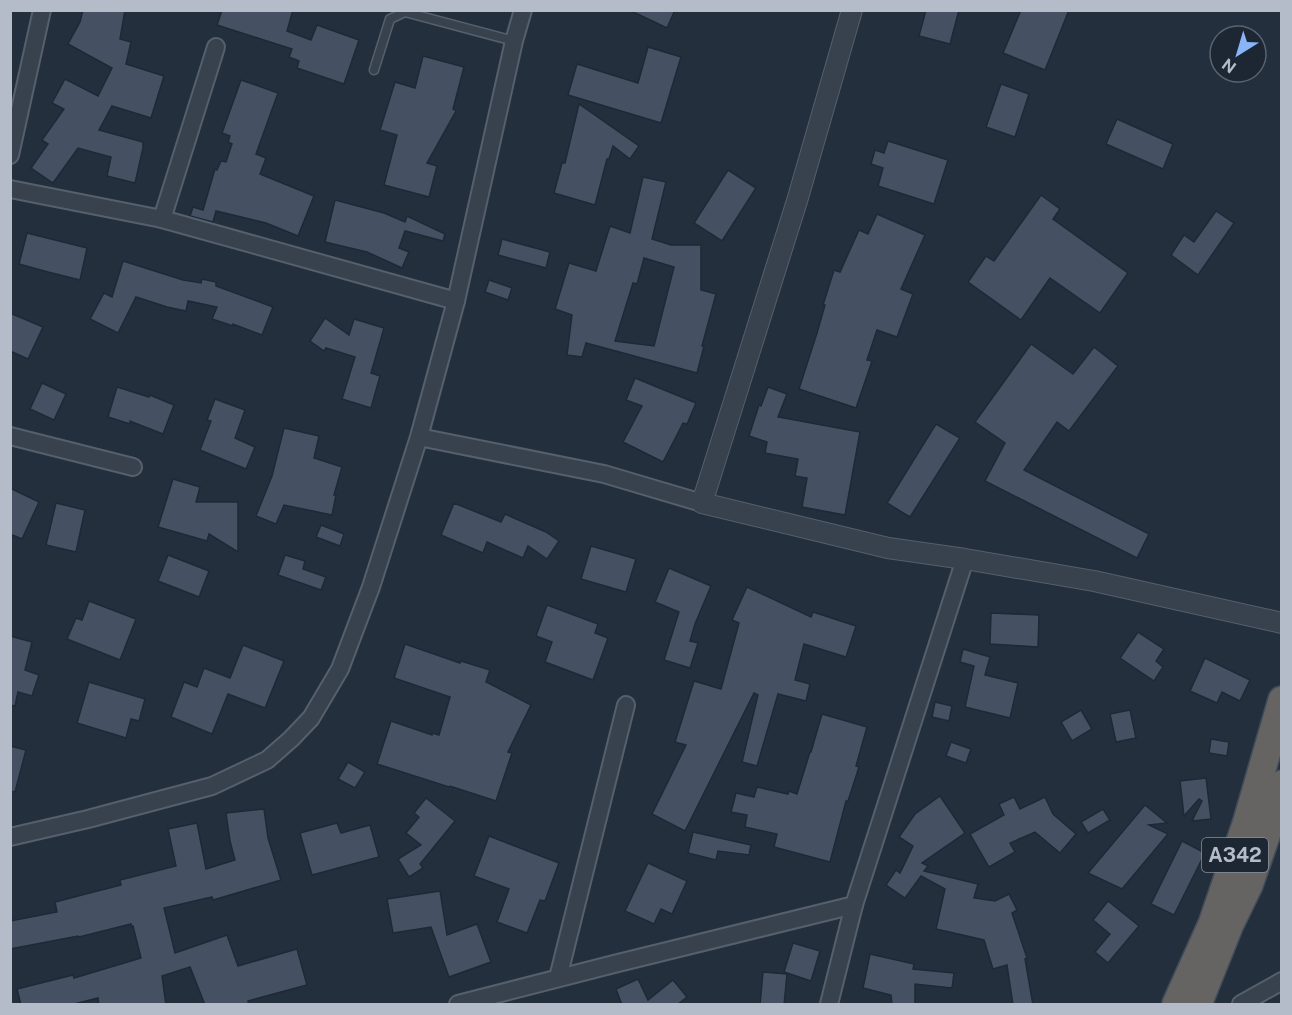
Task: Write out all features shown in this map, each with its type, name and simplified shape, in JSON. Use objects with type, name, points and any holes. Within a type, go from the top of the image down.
[{"type":"highway","name":"A342","points":[[1176,1005],[1212,924],[1247,821],[1281,700]]},
{"type":"highway","name":"A342","points":[[1198,1005],[1230,924],[1249,885],[1281,784]]},
{"type":"street","points":[[10,155],[42,10]]},
{"type":"street","points":[[10,837],[212,786],[267,760],[311,718],[340,669],[371,587],[419,437],[456,302],[514,42],[524,10]]},
{"type":"street","points":[[702,503],[797,201],[852,10]]},
{"type":"street","points":[[162,219],[216,47]]},
{"type":"street","points":[[10,189],[162,219],[456,302]]},
{"type":"street","points":[[10,436],[133,467]]},
{"type":"street","points":[[419,437],[604,474],[702,503],[888,548],[1094,581],[1281,623]]},
{"type":"street","points":[[830,1005],[854,905],[965,559]]},
{"type":"street","points":[[558,978],[626,705]]},
{"type":"street","points":[[458,1005],[854,905]]},
{"type":"street","points":[[1241,1005],[1281,981]]},
{"type":"lane","points":[[374,70],[390,19],[405,12],[514,42]]},
{"type":"building","points":[[83,10],[125,10],[120,39],[131,42],[126,64],[164,76],[151,118],[112,106],[99,130],[143,142],[135,183],[107,176],[111,157],[78,148],[53,183],[31,168],[48,144],[42,140],[64,109],[52,103],[65,79],[98,96],[112,68],[68,44],[80,22]]},
{"type":"building","points":[[222,10],[293,10],[287,31],[311,40],[317,25],[359,40],[344,84],[297,68],[299,61],[289,57],[292,49],[217,25]]},
{"type":"building","points":[[629,10],[675,10],[667,28]]},
{"type":"building","points":[[926,10],[959,10],[950,44],[919,36]]},
{"type":"building","points":[[1021,10],[1069,10],[1045,70],[1003,53]]},
{"type":"building","points":[[648,47],[681,57],[661,123],[568,95],[577,64],[638,83]]},
{"type":"building","points":[[423,56],[464,67],[453,109],[456,111],[427,163],[437,166],[429,197],[384,185],[397,135],[380,130],[395,82],[415,88]]},
{"type":"building","points":[[241,80],[278,93],[256,154],[266,158],[260,174],[314,196],[298,236],[266,223],[216,211],[213,222],[190,216],[193,207],[203,210],[215,169],[217,170],[221,161],[226,162],[232,144],[228,142],[230,136],[222,133]]},
{"type":"building","points":[[1001,84],[1029,94],[1015,137],[986,127]]},
{"type":"building","points":[[579,104],[639,146],[630,159],[613,146],[609,159],[607,159],[595,205],[554,193],[562,163],[565,163]]},
{"type":"building","points":[[1117,119],[1173,144],[1163,169],[1106,144]]},
{"type":"building","points":[[888,141],[948,160],[934,204],[878,186],[883,168],[871,164],[875,150],[884,153]]},
{"type":"building","points":[[728,170],[756,188],[722,241],[694,223]]},
{"type":"building","points":[[643,177],[666,182],[652,239],[671,245],[701,245],[701,290],[716,294],[697,373],[586,343],[582,357],[567,355],[572,315],[555,309],[569,263],[596,271],[610,226],[630,233]],"holes":[[[644,258],[674,267],[654,346],[615,341],[633,283],[637,284]]]},
{"type":"building","points":[[1041,195],[1060,209],[1053,219],[1128,273],[1100,313],[1050,278],[1021,320],[968,282],[986,256],[994,261]]},
{"type":"building","points":[[335,200],[384,213],[405,222],[407,216],[445,234],[443,241],[405,231],[399,248],[409,252],[402,268],[367,252],[325,242]]},
{"type":"building","points":[[1216,211],[1234,223],[1198,275],[1171,255],[1184,235],[1194,242]]},
{"type":"building","points":[[877,214],[925,235],[901,289],[913,294],[897,337],[877,330],[867,360],[872,361],[856,408],[799,389],[834,270],[840,272],[859,230],[868,234]]},
{"type":"building","points":[[27,233],[87,248],[80,280],[19,264]]},
{"type":"building","points":[[502,239],[550,252],[546,268],[498,255]]},
{"type":"building","points":[[123,261],[183,280],[201,283],[202,279],[216,282],[216,286],[273,307],[262,335],[212,319],[217,307],[188,301],[186,311],[136,297],[118,333],[90,319],[104,293],[112,297]]},
{"type":"building","points":[[489,280],[512,288],[508,300],[485,292]]},
{"type":"building","points":[[10,313],[43,327],[28,359],[10,351]]},
{"type":"building","points":[[325,318],[349,335],[354,319],[384,328],[371,373],[380,376],[371,408],[342,399],[355,357],[326,348],[324,351],[310,341]]},
{"type":"building","points":[[1031,344],[1073,374],[1094,347],[1118,366],[1069,431],[1057,422],[1024,470],[1149,534],[1137,558],[985,481],[1005,443],[975,422]]},
{"type":"building","points":[[635,378],[696,403],[687,424],[683,423],[663,462],[623,442],[642,406],[626,400]]},
{"type":"building","points":[[42,383],[66,394],[54,420],[30,409]]},
{"type":"building","points":[[117,387],[149,397],[150,395],[174,405],[163,434],[130,421],[130,424],[108,417]]},
{"type":"building","points":[[768,387],[787,394],[778,417],[860,432],[845,515],[802,507],[807,478],[795,476],[798,459],[765,453],[767,442],[749,436],[759,405],[761,406]]},
{"type":"building","points":[[215,399],[245,410],[235,438],[255,447],[246,469],[200,450],[211,421],[207,420]]},
{"type":"building","points":[[936,424],[960,438],[910,517],[887,503]]},
{"type":"building","points":[[284,428],[319,436],[314,458],[342,467],[334,495],[336,495],[332,515],[284,505],[276,524],[256,516],[272,476]]},
{"type":"building","points":[[173,479],[200,487],[196,502],[238,502],[238,552],[209,534],[207,541],[158,527]]},
{"type":"building","points":[[10,488],[39,502],[22,539],[10,534]]},
{"type":"building","points":[[56,503],[85,510],[76,552],[46,545]]},
{"type":"building","points":[[454,503],[501,522],[505,514],[546,532],[559,541],[547,559],[528,546],[523,558],[487,542],[483,553],[441,535]]},
{"type":"building","points":[[321,525],[344,534],[340,546],[316,537]]},
{"type":"building","points":[[591,546],[636,559],[626,592],[581,579]]},
{"type":"building","points":[[168,555],[209,571],[199,597],[158,581]]},
{"type":"building","points":[[285,555],[305,561],[303,569],[326,577],[321,590],[278,575]]},
{"type":"building","points":[[669,568],[711,586],[690,641],[698,643],[690,668],[664,660],[679,612],[655,602]]},
{"type":"building","points":[[747,587],[811,617],[813,612],[856,626],[846,657],[804,644],[795,680],[810,684],[806,701],[778,694],[757,766],[742,762],[758,695],[754,693],[685,831],[652,814],[686,745],[675,742],[694,681],[721,689],[739,623],[732,620]]},
{"type":"building","points":[[89,601],[136,619],[120,660],[67,639],[76,618],[82,620]]},
{"type":"building","points":[[547,605],[598,624],[595,633],[608,638],[593,680],[545,662],[552,642],[536,636]]},
{"type":"building","points":[[991,613],[1039,615],[1038,647],[990,644]]},
{"type":"building","points":[[1138,632],[1164,649],[1156,661],[1163,667],[1154,681],[1120,658]]},
{"type":"building","points":[[10,636],[32,642],[25,670],[39,675],[32,696],[18,692],[15,706],[10,705]]},
{"type":"building","points":[[405,644],[460,663],[461,661],[490,670],[486,682],[531,705],[508,752],[512,753],[496,801],[377,764],[391,721],[432,735],[432,733],[439,735],[450,697],[394,678]]},
{"type":"building","points":[[243,645],[284,661],[265,708],[228,694],[212,734],[171,717],[184,682],[197,687],[204,668],[230,678]]},
{"type":"building","points":[[963,649],[990,657],[985,675],[1018,683],[1010,718],[965,707],[974,666],[960,662]]},
{"type":"building","points":[[1205,658],[1250,680],[1240,701],[1222,692],[1217,703],[1190,691]]},
{"type":"building","points":[[89,682],[145,699],[139,721],[131,719],[126,738],[77,723]]},
{"type":"building","points":[[935,702],[952,706],[949,721],[932,717]]},
{"type":"building","points":[[1081,710],[1092,729],[1072,741],[1061,722]]},
{"type":"building","points":[[1130,710],[1136,738],[1116,742],[1110,714]]},
{"type":"building","points":[[822,714],[867,727],[856,766],[859,767],[848,801],[846,801],[830,862],[774,847],[777,834],[745,827],[747,815],[731,812],[736,793],[754,797],[757,787],[797,794]]},
{"type":"building","points":[[1211,739],[1229,742],[1227,756],[1209,753]]},
{"type":"building","points":[[951,742],[971,749],[966,763],[946,756]]},
{"type":"building","points":[[10,746],[26,750],[15,792],[10,791]]},
{"type":"building","points":[[348,762],[365,772],[355,788],[338,779]]},
{"type":"building","points":[[1206,778],[1211,819],[1192,821],[1202,801],[1199,799],[1184,816],[1180,781]]},
{"type":"building","points":[[940,796],[965,833],[922,863],[928,866],[924,871],[978,884],[974,898],[995,901],[1009,894],[1017,910],[1012,913],[1027,958],[1025,959],[1033,1005],[1013,1005],[1007,965],[993,969],[984,940],[936,929],[945,889],[921,876],[905,898],[886,885],[896,870],[900,873],[913,846],[899,837],[915,814]]},
{"type":"building","points":[[1014,797],[1020,809],[1045,797],[1053,814],[1076,834],[1060,853],[1035,832],[1010,843],[1015,852],[989,867],[970,834],[1004,815],[999,804]]},
{"type":"building","points":[[426,798],[455,821],[420,864],[423,868],[409,877],[398,859],[421,845],[406,833],[419,817],[414,813]]},
{"type":"building","points":[[1145,805],[1167,823],[1149,825],[1168,834],[1122,889],[1088,873]]},
{"type":"building","points":[[264,809],[268,838],[281,880],[213,900],[212,897],[164,908],[175,953],[227,935],[238,966],[297,949],[307,985],[248,1001],[249,1005],[205,1005],[190,967],[162,976],[166,1005],[99,1005],[98,998],[70,1005],[21,1005],[17,989],[73,975],[74,978],[141,958],[131,924],[79,937],[10,949],[10,921],[57,912],[55,902],[121,885],[120,880],[176,866],[168,829],[197,823],[206,869],[235,860],[226,813]]},
{"type":"building","points":[[1103,809],[1110,820],[1088,833],[1081,822]]},
{"type":"building","points":[[337,823],[341,833],[370,825],[379,857],[312,875],[300,833]]},
{"type":"building","points":[[693,832],[751,845],[749,855],[718,851],[716,860],[688,853]]},
{"type":"building","points":[[489,836],[559,863],[545,901],[540,900],[527,933],[497,922],[509,889],[474,876]]},
{"type":"building","points":[[1182,841],[1205,853],[1174,915],[1151,904]]},
{"type":"building","points":[[648,863],[687,881],[672,914],[661,909],[654,924],[625,911]]},
{"type":"building","points":[[440,891],[447,935],[477,924],[491,962],[449,977],[431,927],[393,933],[387,899]]},
{"type":"building","points":[[1108,901],[1139,926],[1108,963],[1095,952],[1110,934],[1093,920]]},
{"type":"building","points":[[793,943],[820,951],[811,981],[784,972]]},
{"type":"building","points":[[870,954],[914,964],[913,969],[954,973],[952,988],[915,984],[915,1005],[892,1005],[891,995],[863,988]]},
{"type":"building","points":[[763,972],[787,974],[784,1005],[760,1005]]},
{"type":"building","points":[[638,979],[648,1000],[673,980],[687,997],[677,1005],[622,1005],[616,989]]}]
